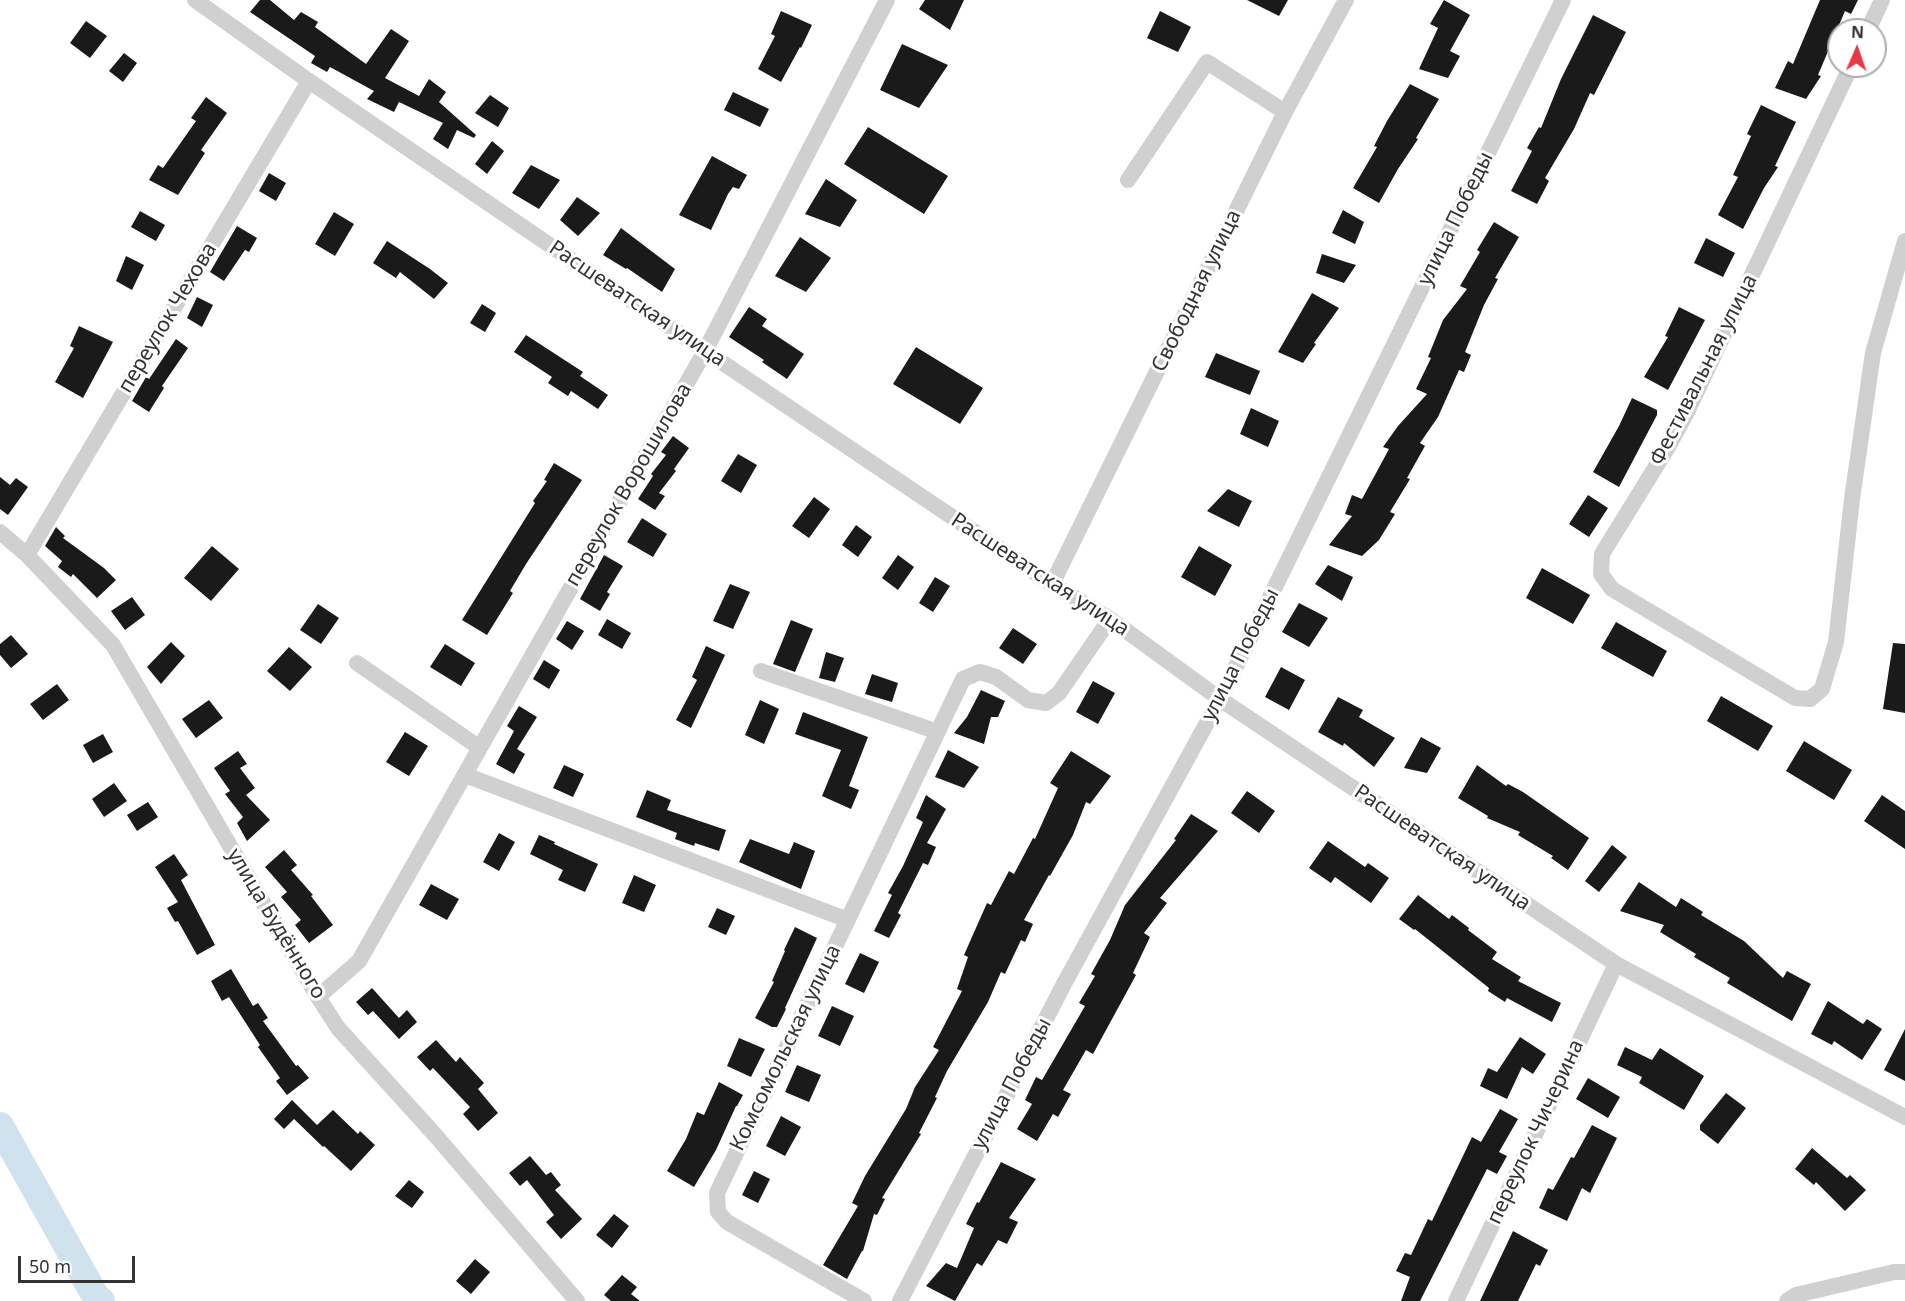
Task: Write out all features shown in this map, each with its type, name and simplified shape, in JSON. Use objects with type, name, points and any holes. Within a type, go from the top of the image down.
[{"type":"street","name":"Расшеватская улица","points":[[195,0],[309,81],[705,351],[1052,584],[1110,619],[1220,699],[1616,964],[1905,1118]]},
{"type":"street","name":"переулок Ворошилова","points":[[318,997],[360,961],[705,351],[887,0]]},
{"type":"street","name":"Свободная улица","points":[[1052,584],[1285,112],[1346,0]]},
{"type":"street","name":"улица Победы","points":[[900,1301],[1065,982],[1220,699],[1563,0]]},
{"type":"street","points":[[1874,18],[1882,0]]},
{"type":"street","points":[[1128,180],[1207,62],[1285,112]]},
{"type":"street","name":"Фестивальная улица","points":[[1845,78],[1686,414],[1602,554],[1601,574],[1612,589],[1795,698],[1810,699],[1822,689],[1836,642],[1852,499],[1873,353],[1905,241]]},
{"type":"street","name":"переулок Чехова","points":[[27,555],[309,81]]},
{"type":"street","name":"улица Будённого","points":[[0,532],[27,555],[113,645],[338,1028],[436,1136],[577,1301]]},
{"type":"street","name":"Комсомольская улица","points":[[864,1301],[727,1222],[718,1212],[717,1193],[963,679],[980,672],[996,677],[1028,700],[1046,703],[1059,693],[1110,619]]},
{"type":"street","points":[[357,663],[480,748]]},
{"type":"street","points":[[761,671],[938,732]]},
{"type":"street","points":[[465,775],[848,920]]},
{"type":"street","name":"переулок Чичерина","points":[[1456,1301],[1616,964]]},
{"type":"street","points":[[1787,1301],[1796,1295],[1894,1272],[1905,1272]]},
{"type":"building","points":[[260,0],[270,0],[294,20],[301,12],[318,22],[315,27],[366,64],[391,29],[409,41],[385,78],[419,96],[429,79],[446,92],[439,102],[476,135],[474,138],[457,130],[448,149],[433,139],[443,123],[399,102],[394,112],[367,99],[374,91],[330,67],[327,72],[311,63],[315,56],[250,12]]},
{"type":"building","points":[[925,0],[964,0],[950,30],[919,9]]},
{"type":"building","points":[[1247,0],[1288,0],[1279,16]]},
{"type":"building","points":[[1444,0],[1470,15],[1450,51],[1460,56],[1448,78],[1419,69],[1438,28],[1430,24]]},
{"type":"building","points":[[1820,0],[1858,0],[1851,14],[1845,11],[1842,18],[1827,18],[1827,54],[1818,75],[1821,76],[1806,99],[1775,88],[1788,61],[1793,64]]},
{"type":"building","points":[[781,11],[812,25],[781,82],[758,69],[775,36],[771,34]]},
{"type":"building","points":[[1160,11],[1191,27],[1178,52],[1147,38]]},
{"type":"building","points":[[1593,15],[1626,32],[1594,95],[1590,93],[1574,129],[1545,178],[1549,181],[1537,204],[1511,191],[1532,151],[1527,148],[1539,127],[1541,128],[1561,79]]},
{"type":"building","points":[[86,21],[107,36],[90,58],[70,43]]},
{"type":"building","points":[[902,44],[948,65],[919,108],[880,90]]},
{"type":"building","points":[[124,53],[137,63],[123,82],[109,71]]},
{"type":"building","points":[[1410,84],[1439,99],[1379,203],[1353,188],[1377,147],[1374,146],[1387,121]]},
{"type":"building","points":[[733,92],[769,109],[760,127],[724,110]]},
{"type":"building","points":[[490,95],[509,108],[498,127],[475,113]]},
{"type":"building","points":[[206,97],[227,113],[201,150],[205,153],[178,195],[149,180],[158,165],[163,168],[196,121],[191,118]]},
{"type":"building","points":[[1761,105],[1796,122],[1775,166],[1778,167],[1764,188],[1743,229],[1718,215],[1738,177],[1733,175],[1751,136],[1747,134]]},
{"type":"building","points":[[868,127],[948,176],[924,214],[844,164]]},
{"type":"building","points":[[492,141],[504,151],[487,174],[475,164]]},
{"type":"building","points":[[712,156],[747,175],[739,189],[733,187],[728,194],[711,230],[679,215]]},
{"type":"building","points":[[531,165],[560,180],[539,209],[512,193]]},
{"type":"building","points":[[269,173],[286,183],[276,201],[259,191]]},
{"type":"building","points":[[826,179],[857,200],[840,227],[805,214]]},
{"type":"building","points":[[577,197],[600,213],[578,236],[560,220]]},
{"type":"building","points":[[1343,210],[1364,222],[1355,244],[1332,233]]},
{"type":"building","points":[[140,211],[165,225],[156,241],[131,227]]},
{"type":"building","points":[[334,212],[354,224],[335,256],[315,244]]},
{"type":"building","points":[[1494,222],[1519,237],[1495,278],[1498,279],[1484,305],[1465,352],[1471,355],[1464,372],[1459,370],[1438,417],[1420,443],[1425,446],[1407,478],[1410,479],[1390,512],[1395,514],[1379,540],[1362,556],[1329,545],[1352,516],[1345,514],[1352,495],[1362,499],[1389,449],[1383,447],[1398,426],[1427,394],[1416,389],[1431,358],[1428,357],[1443,320],[1467,289],[1460,286],[1480,252],[1477,250]]},
{"type":"building","points":[[237,226],[257,238],[249,252],[245,250],[224,281],[210,272]]},
{"type":"building","points":[[621,228],[675,269],[662,292],[603,255]]},
{"type":"building","points":[[800,237],[831,258],[806,292],[775,276]]},
{"type":"building","points":[[1706,238],[1735,253],[1723,277],[1694,263]]},
{"type":"building","points":[[387,241],[448,283],[434,299],[400,272],[396,278],[373,263]]},
{"type":"building","points":[[1322,254],[1356,265],[1344,283],[1316,273]]},
{"type":"building","points":[[126,256],[144,265],[132,290],[116,281]]},
{"type":"building","points":[[1312,293],[1339,308],[1303,363],[1278,352]]},
{"type":"building","points":[[197,297],[213,305],[202,327],[187,318]]},
{"type":"building","points":[[482,304],[496,313],[485,332],[470,323]]},
{"type":"building","points":[[749,307],[767,319],[762,326],[804,354],[787,379],[762,362],[764,360],[729,337]]},
{"type":"building","points":[[1679,307],[1705,320],[1668,390],[1644,377],[1668,337],[1665,336]]},
{"type":"building","points":[[79,326],[113,342],[83,398],[55,382],[74,348],[70,346]]},
{"type":"building","points":[[526,335],[583,372],[580,376],[608,395],[598,409],[571,391],[568,396],[548,383],[552,377],[514,352]]},
{"type":"building","points":[[176,339],[188,348],[162,386],[164,388],[149,412],[132,401],[146,377],[149,379]]},
{"type":"building","points":[[916,347],[983,388],[960,424],[893,384]]},
{"type":"building","points":[[1216,353],[1260,371],[1250,395],[1205,377]]},
{"type":"building","points":[[1632,398],[1657,410],[1657,415],[1619,487],[1593,472]]},
{"type":"building","points":[[1251,408],[1279,421],[1268,447],[1240,434]]},
{"type":"building","points":[[673,436],[689,448],[674,469],[676,471],[659,493],[665,496],[655,510],[638,499],[653,476],[651,474],[666,455],[661,452]]},
{"type":"building","points":[[738,454],[757,465],[741,493],[721,481]]},
{"type":"building","points":[[554,463],[582,480],[526,564],[510,591],[513,593],[487,635],[462,620],[535,503],[533,501],[547,481],[544,480]]},
{"type":"building","points":[[0,477],[10,485],[16,478],[28,487],[8,515],[0,509]]},
{"type":"building","points":[[1228,489],[1252,501],[1239,527],[1207,511]]},
{"type":"building","points":[[1588,495],[1608,508],[1589,537],[1569,524]]},
{"type":"building","points":[[814,497],[830,509],[809,538],[792,526]]},
{"type":"building","points":[[642,518],[667,534],[653,557],[627,542]]},
{"type":"building","points":[[856,525],[872,537],[858,557],[842,545]]},
{"type":"building","points":[[56,527],[65,536],[63,538],[104,568],[116,580],[97,598],[73,574],[71,577],[58,567],[62,561],[45,546]]},
{"type":"building","points":[[212,546],[239,569],[211,601],[184,578]]},
{"type":"building","points":[[1199,546],[1232,565],[1215,596],[1181,577]]},
{"type":"building","points":[[604,555],[623,566],[607,592],[610,594],[600,611],[580,599]]},
{"type":"building","points":[[898,555],[914,567],[898,590],[882,578]]},
{"type":"building","points":[[1328,565],[1353,577],[1342,601],[1315,584]]},
{"type":"building","points":[[1542,568],[1590,595],[1573,624],[1526,598]]},
{"type":"building","points":[[935,577],[950,586],[933,612],[919,603]]},
{"type":"building","points":[[730,584],[750,592],[733,629],[713,621]]},
{"type":"building","points":[[132,597],[145,615],[125,630],[111,611]]},
{"type":"building","points":[[1299,603],[1328,618],[1309,647],[1282,632]]},
{"type":"building","points":[[318,604],[339,618],[321,644],[300,630]]},
{"type":"building","points":[[607,619],[631,633],[622,649],[598,635]]},
{"type":"building","points":[[791,620],[813,629],[795,672],[773,664]]},
{"type":"building","points":[[567,621],[584,631],[572,650],[556,639]]},
{"type":"building","points":[[1616,622],[1667,651],[1653,677],[1601,648]]},
{"type":"building","points":[[1013,628],[1037,644],[1023,664],[999,648]]},
{"type":"building","points":[[11,635],[28,654],[11,668],[0,655],[0,644]]},
{"type":"building","points":[[171,642],[185,656],[161,684],[147,667]]},
{"type":"building","points":[[1893,643],[1905,644],[1905,713],[1883,709]]},
{"type":"building","points":[[445,644],[475,663],[461,686],[430,667]]},
{"type":"building","points":[[706,646],[725,655],[691,728],[676,720],[697,680],[692,677]]},
{"type":"building","points":[[289,647],[312,667],[290,691],[267,671]]},
{"type":"building","points":[[826,652],[844,658],[835,682],[819,678]]},
{"type":"building","points":[[544,660],[560,670],[549,689],[533,679]]},
{"type":"building","points":[[1281,667],[1305,680],[1289,710],[1265,697]]},
{"type":"building","points":[[872,674],[898,683],[892,702],[865,694]]},
{"type":"building","points":[[1093,681],[1115,693],[1098,724],[1076,712]]},
{"type":"building","points":[[57,684],[69,700],[43,720],[30,704]]},
{"type":"building","points":[[981,690],[1005,701],[998,717],[991,717],[984,744],[954,733],[967,717]]},
{"type":"building","points":[[1721,696],[1773,726],[1758,751],[1707,721]]},
{"type":"building","points":[[1338,697],[1363,710],[1359,717],[1395,738],[1374,767],[1344,743],[1343,746],[1318,732]]},
{"type":"building","points":[[209,700],[223,718],[196,738],[182,719]]},
{"type":"building","points":[[760,700],[779,709],[764,744],[745,735]]},
{"type":"building","points":[[519,706],[537,717],[517,749],[525,754],[514,774],[496,764],[514,731],[507,726]]},
{"type":"building","points":[[803,712],[868,737],[849,786],[859,790],[851,809],[822,796],[841,750],[795,734]]},
{"type":"building","points":[[405,732],[428,746],[409,776],[386,762]]},
{"type":"building","points":[[103,734],[113,752],[93,763],[83,745]]},
{"type":"building","points":[[1421,737],[1441,748],[1427,773],[1404,768]]},
{"type":"building","points":[[1804,741],[1852,770],[1834,800],[1786,771]]},
{"type":"building","points":[[948,750],[979,767],[964,788],[935,777]]},
{"type":"building","points":[[238,751],[247,764],[240,768],[255,788],[246,795],[270,820],[247,841],[237,823],[243,817],[225,794],[230,791],[214,768]]},
{"type":"building","points":[[1071,751],[1111,776],[1090,804],[1086,802],[1073,835],[1024,920],[1033,924],[1025,942],[1021,940],[1005,974],[1001,972],[988,1002],[947,1071],[935,1097],[937,1098],[919,1133],[921,1134],[882,1198],[885,1199],[877,1215],[874,1214],[863,1251],[847,1279],[823,1265],[858,1206],[852,1203],[865,1176],[906,1109],[915,1087],[939,1050],[933,1047],[962,991],[957,989],[968,957],[964,955],[987,903],[991,905],[1009,871],[1014,874],[1033,838],[1035,839],[1058,788],[1050,783]]},
{"type":"building","points":[[564,765],[584,774],[573,797],[553,788]]},
{"type":"building","points":[[1477,765],[1506,786],[1508,784],[1523,792],[1589,838],[1568,870],[1551,858],[1553,856],[1518,835],[1520,832],[1487,818],[1488,816],[1458,798]]},
{"type":"building","points":[[114,783],[127,801],[104,817],[92,799]]},
{"type":"building","points":[[647,790],[671,800],[667,810],[726,830],[719,851],[675,839],[677,833],[636,817]]},
{"type":"building","points":[[1247,791],[1275,811],[1259,833],[1231,813]]},
{"type":"building","points":[[926,795],[946,809],[927,843],[936,847],[928,865],[923,863],[898,913],[901,915],[889,938],[874,931],[892,895],[888,893],[923,822],[916,818]]},
{"type":"building","points":[[1882,795],[1905,811],[1905,849],[1864,821]]},
{"type":"building","points":[[148,802],[158,817],[137,831],[127,815]]},
{"type":"building","points":[[1191,814],[1218,831],[1160,898],[1167,903],[1144,933],[1150,937],[1133,973],[1136,975],[1093,1054],[1086,1050],[1063,1090],[1071,1094],[1058,1117],[1053,1114],[1037,1141],[1017,1129],[1032,1104],[1025,1100],[1036,1077],[1042,1080],[1085,1006],[1079,1003],[1095,976],[1091,974],[1110,940],[1125,905],[1176,840],[1174,839]]},
{"type":"building","points":[[499,833],[515,842],[499,871],[483,862]]},
{"type":"building","points":[[539,835],[598,864],[585,892],[558,880],[563,870],[530,854]]},
{"type":"building","points":[[750,839],[789,854],[794,842],[815,851],[801,889],[739,862]]},
{"type":"building","points":[[1328,841],[1365,867],[1368,863],[1389,878],[1371,903],[1335,877],[1331,883],[1309,868]]},
{"type":"building","points":[[1612,845],[1627,857],[1599,892],[1585,881]]},
{"type":"building","points":[[284,850],[297,865],[291,870],[313,895],[311,896],[333,925],[309,943],[295,925],[301,920],[281,897],[287,892],[265,867]]},
{"type":"building","points":[[174,854],[188,875],[181,880],[215,945],[197,955],[178,921],[175,922],[167,908],[178,902],[155,867]]},
{"type":"building","points":[[634,875],[656,885],[644,912],[622,903]]},
{"type":"building","points":[[1639,882],[1676,907],[1681,898],[1703,912],[1701,915],[1744,941],[1783,978],[1787,971],[1811,984],[1792,1021],[1727,983],[1730,978],[1694,957],[1696,954],[1660,932],[1664,925],[1620,911]]},
{"type":"building","points":[[431,884],[459,899],[447,920],[419,905]]},
{"type":"building","points":[[1418,895],[1449,919],[1452,915],[1497,952],[1492,959],[1521,977],[1518,981],[1561,1003],[1552,1022],[1507,998],[1505,1002],[1488,991],[1489,988],[1399,919]]},
{"type":"building","points":[[717,908],[735,916],[726,935],[708,927]]},
{"type":"building","points":[[795,927],[817,938],[777,1027],[772,1027],[755,1018],[774,982],[772,981]]},
{"type":"building","points":[[860,953],[879,962],[864,993],[845,984]]},
{"type":"building","points":[[231,969],[253,1006],[258,1003],[268,1018],[263,1021],[296,1066],[298,1065],[309,1078],[287,1095],[276,1081],[280,1078],[258,1047],[260,1045],[229,997],[222,1001],[211,981]]},
{"type":"building","points":[[372,988],[399,1018],[407,1010],[417,1022],[399,1039],[373,1011],[368,1015],[356,1002]]},
{"type":"building","points":[[1828,1001],[1863,1024],[1867,1019],[1882,1029],[1862,1060],[1834,1041],[1832,1045],[1811,1034]]},
{"type":"building","points":[[832,1006],[854,1016],[840,1046],[818,1036]]},
{"type":"building","points":[[1905,1029],[1905,1081],[1884,1070]]},
{"type":"building","points":[[1520,1037],[1546,1054],[1533,1074],[1522,1067],[1507,1099],[1480,1086],[1488,1068],[1497,1072]]},
{"type":"building","points":[[739,1038],[765,1049],[751,1077],[727,1066]]},
{"type":"building","points":[[436,1040],[456,1062],[460,1057],[484,1083],[478,1089],[498,1113],[478,1131],[463,1114],[470,1107],[433,1068],[430,1071],[417,1057]]},
{"type":"building","points":[[1625,1047],[1652,1060],[1660,1048],[1704,1076],[1684,1110],[1639,1083],[1642,1077],[1617,1065]]},
{"type":"building","points":[[797,1065],[821,1075],[809,1102],[785,1092]]},
{"type":"building","points":[[1588,1078],[1620,1097],[1608,1118],[1576,1099]]},
{"type":"building","points":[[719,1082],[743,1095],[716,1150],[694,1187],[667,1171],[686,1139],[697,1112],[704,1115]]},
{"type":"building","points":[[1726,1093],[1746,1108],[1718,1144],[1700,1130],[1700,1125]]},
{"type":"building","points":[[292,1100],[317,1125],[333,1110],[358,1134],[360,1131],[375,1145],[351,1171],[294,1119],[284,1129],[274,1119]]},
{"type":"building","points":[[1500,1109],[1518,1119],[1499,1152],[1507,1156],[1497,1174],[1487,1169],[1420,1301],[1401,1301],[1410,1277],[1396,1271],[1405,1253],[1411,1255],[1428,1219],[1432,1221],[1472,1137],[1481,1142]]},
{"type":"building","points":[[781,1116],[801,1127],[785,1156],[766,1146]]},
{"type":"building","points":[[1592,1125],[1617,1138],[1590,1193],[1582,1188],[1567,1221],[1539,1208],[1548,1188],[1553,1190]]},
{"type":"building","points":[[1812,1148],[1847,1178],[1850,1175],[1866,1190],[1845,1211],[1816,1182],[1814,1185],[1795,1169]]},
{"type":"building","points":[[530,1156],[546,1175],[551,1172],[561,1185],[555,1190],[582,1219],[561,1239],[546,1222],[554,1215],[527,1180],[520,1186],[509,1173]]},
{"type":"building","points":[[1001,1162],[1036,1179],[1009,1218],[1018,1222],[1007,1244],[998,1240],[982,1266],[977,1263],[955,1301],[926,1286],[946,1263],[957,1268],[974,1228],[966,1224]]},
{"type":"building","points":[[754,1171],[770,1179],[758,1203],[742,1195]]},
{"type":"building","points":[[409,1180],[424,1192],[412,1208],[395,1196]]},
{"type":"building","points":[[614,1214],[629,1226],[612,1248],[596,1235]]},
{"type":"building","points":[[1513,1231],[1548,1250],[1540,1266],[1536,1264],[1518,1301],[1480,1301]]},
{"type":"building","points":[[475,1259],[490,1272],[471,1294],[456,1281]]},
{"type":"building","points":[[622,1275],[637,1287],[631,1294],[640,1301],[611,1301],[604,1295]]},
{"type":"waterway","points":[[0,1126],[96,1297],[101,1301]]}]
